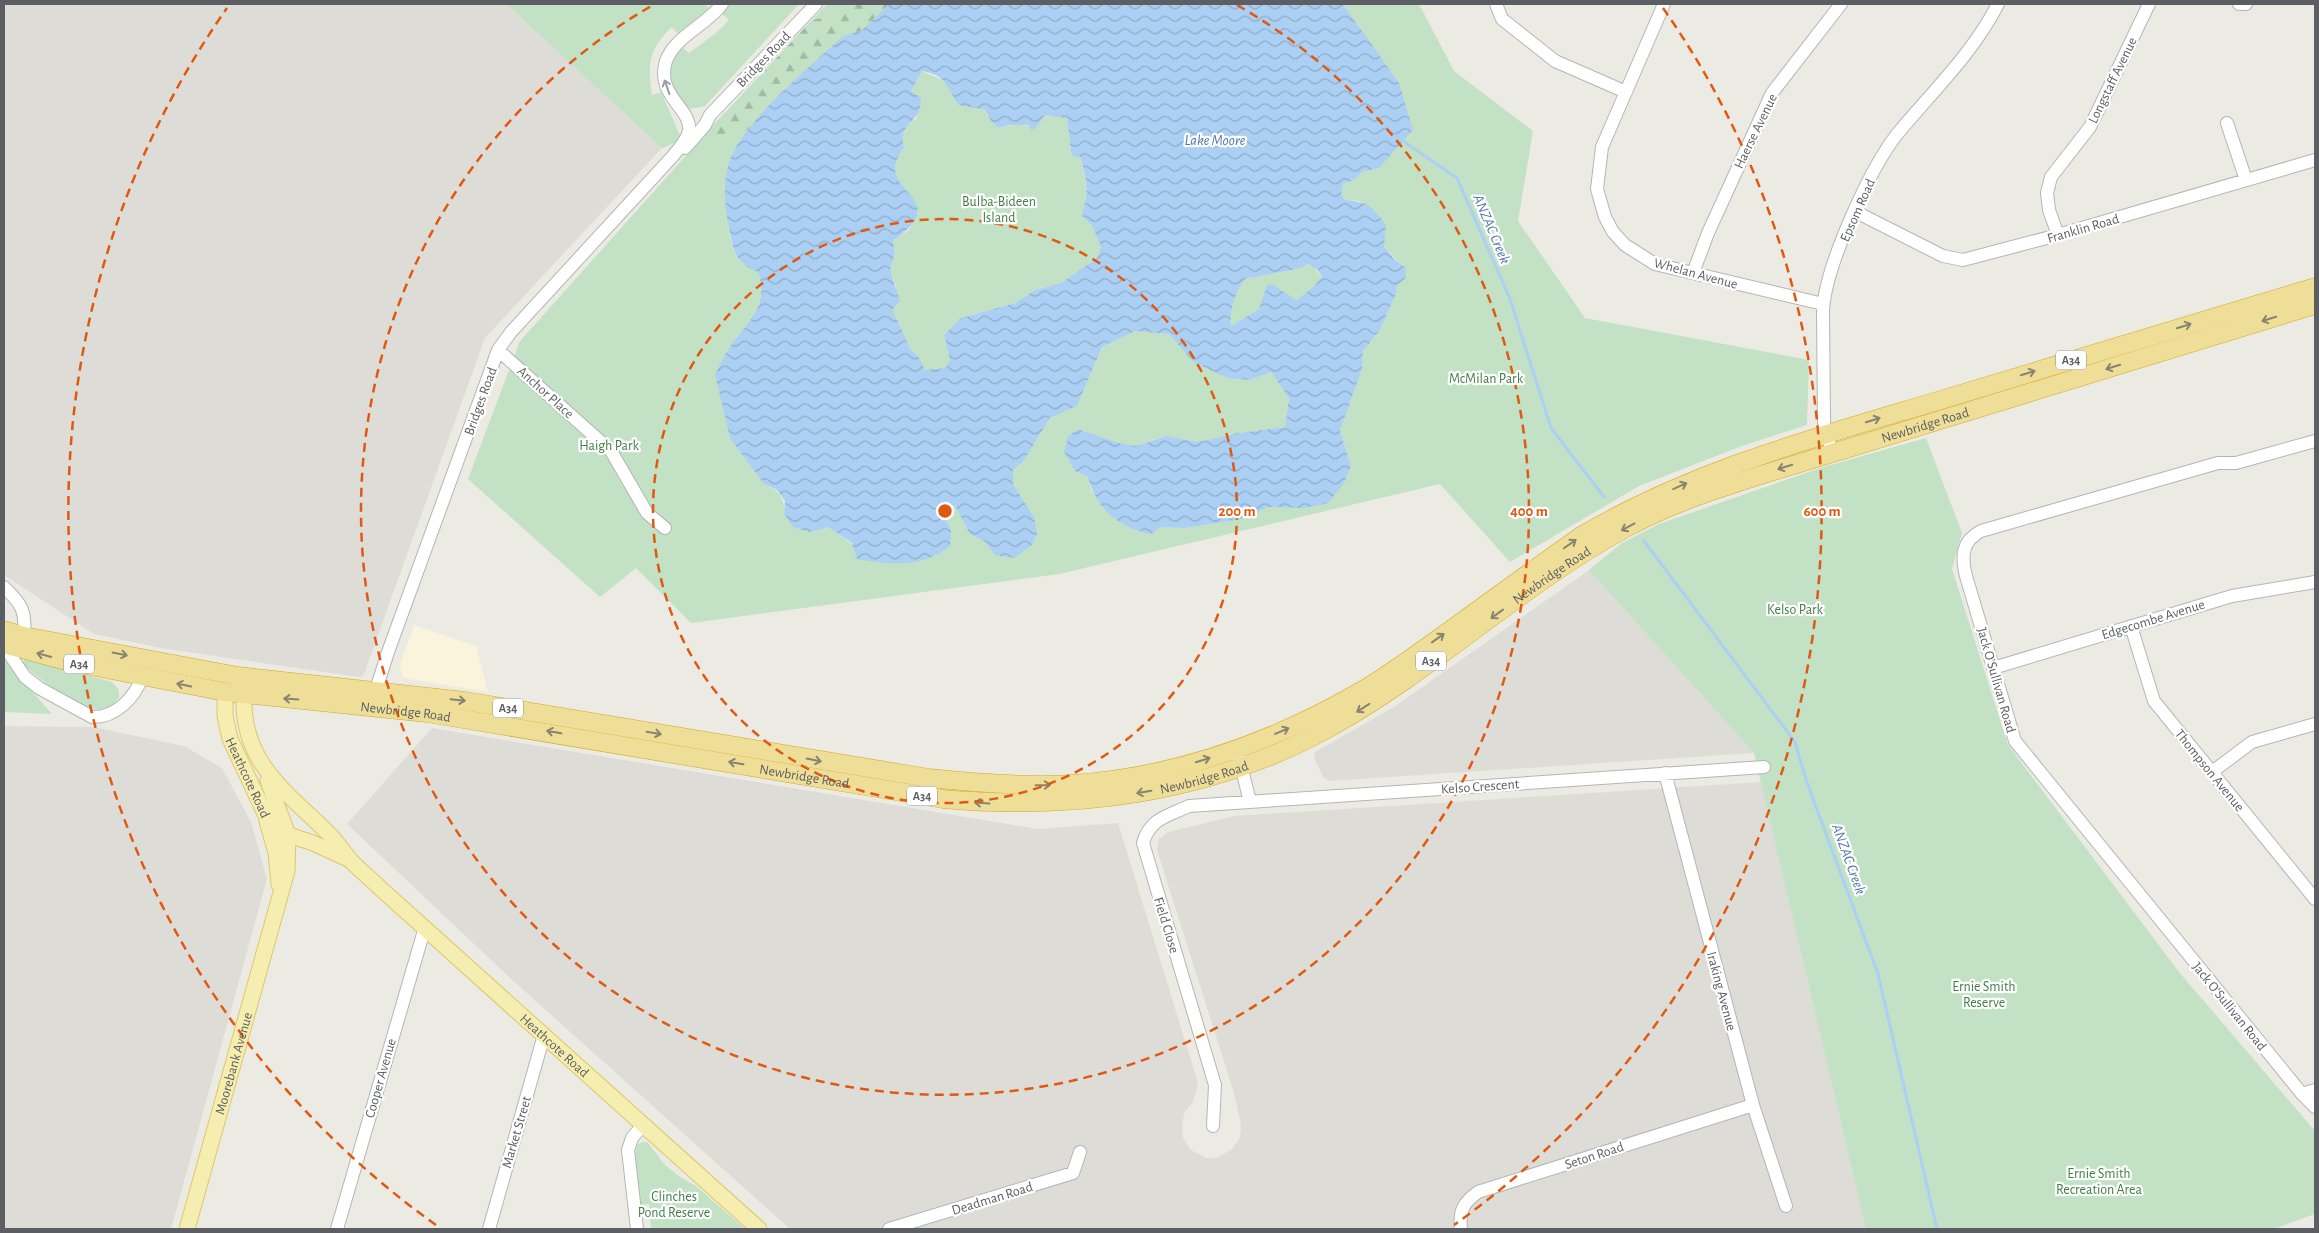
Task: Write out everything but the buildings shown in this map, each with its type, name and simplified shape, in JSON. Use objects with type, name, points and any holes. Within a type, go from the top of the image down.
[{"type":"highway","name":"Newbridge Road","points":[[4,630],[12,643],[70,662],[244,695],[465,701],[857,768],[983,784],[1056,785],[1108,780],[1174,768],[1236,749],[1297,725],[1367,687],[1554,555],[1642,512],[1697,478],[1826,434],[2315,287]]},
{"type":"highway","name":"Newbridge Road","points":[[1642,512],[2315,305]]},
{"type":"highway","name":"Newbridge Road","points":[[12,643],[242,676],[373,698],[522,727],[887,791],[983,803],[1017,804],[1097,800],[1175,787],[1242,766],[1301,742],[1361,710],[1562,568],[1605,531]]},
{"type":"highway","points":[[226,692],[230,682],[242,676]]},
{"type":"highway","name":"Heathcote Road","points":[[242,676],[244,695]]},
{"type":"main road","name":"Heathcote Road","points":[[226,692],[226,726],[266,817],[284,831],[352,861]]},
{"type":"main road","name":"Heathcote Road","points":[[244,695],[246,728],[261,764],[283,792],[324,829],[352,861],[759,1229]]},
{"type":"main road","name":"Moorebank Avenue","points":[[261,764],[284,831],[282,852]]},
{"type":"main road","name":"Moorebank Avenue","points":[[187,1229],[287,871],[282,852],[266,817]]},
{"type":"main road","name":"Heathcote Road","points":[[284,831],[307,822],[324,829]]},
{"type":"main road","points":[[282,852],[303,839]]},
{"type":"street","points":[[710,115],[698,119],[684,114],[677,107],[665,84],[666,60],[679,42],[708,19],[722,4]]},
{"type":"street","name":"Bridges Road","points":[[680,147],[685,148],[705,125],[710,115],[816,4]]},
{"type":"street","points":[[1496,4],[1502,19],[1555,61],[1626,92]]},
{"type":"street","name":"Whelan Avenue","points":[[1664,4],[1602,147],[1597,189],[1605,218],[1613,232],[1640,256],[1655,264],[1823,304]]},
{"type":"street","name":"Haerse Avenue","points":[[1693,273],[1708,233],[1772,93],[1841,4]]},
{"type":"street","name":"Epsom Road","points":[[1832,453],[1824,422],[1823,304],[1832,268],[1878,165],[1891,143],[1973,46],[1998,4]]},
{"type":"street","name":"Longstaff Avenue","points":[[2058,236],[2049,210],[2047,192],[2051,177],[2090,127],[2150,4]]},
{"type":"street","points":[[2239,4],[2246,4]]},
{"type":"street","name":"Bridges Road","points":[[373,698],[498,350],[511,332],[680,147],[689,130],[684,114]]},
{"type":"street","points":[[2227,123],[2246,180]]},
{"type":"street","name":"Franklin Road","points":[[1856,212],[1943,256],[1963,260],[2058,236],[2315,160]]},
{"type":"street","name":"Anchor Place","points":[[498,350],[611,451],[647,513],[666,528]]},
{"type":"street","name":"Jack O'Sullivan Road","points":[[2315,441],[2236,463],[2218,463],[1975,534],[1964,548],[1963,566],[2015,741],[2302,1094],[2315,1107]]},
{"type":"street","name":"Edgecombe Avenue","points":[[1993,668],[2232,596],[2315,582]]},
{"type":"street","points":[[4,587],[19,602],[25,618],[12,643],[25,677],[39,688],[92,716],[101,717],[116,710],[137,690],[142,677]]},
{"type":"street","name":"Thompson Avenue","points":[[2131,626],[2154,701],[2315,899]]},
{"type":"street","points":[[2212,772],[2252,742],[2315,724]]},
{"type":"street","points":[[1236,749],[1250,802]]},
{"type":"street","name":"Kelso Crescent","points":[[1250,802],[1764,767]]},
{"type":"street","name":"Iraking Avenue","points":[[1665,773],[1753,1105],[1786,1206]]},
{"type":"street","name":"Field Close","points":[[1213,1126],[1215,1085],[1143,842],[1147,830],[1158,819],[1189,806],[1250,802]]},
{"type":"street","name":"Cooper Avenue","points":[[337,1229],[425,927]]},
{"type":"street","name":"Market Street","points":[[489,1229],[544,1035]]},
{"type":"street","points":[[2302,1094],[2315,1090]]},
{"type":"street","name":"Seton Road","points":[[1461,1229],[1459,1217],[1465,1202],[1478,1192],[1753,1105]]},
{"type":"street","points":[[637,1229],[628,1150],[632,1138],[643,1125]]},
{"type":"street","name":"Deadman Road","points":[[889,1229],[1074,1173],[1080,1152]]},
{"type":"shaded area","points":[[4,4],[506,4],[662,148],[485,338],[364,674],[360,677],[166,649],[94,634],[4,575]]},
{"type":"shaded area","points":[[1589,570],[1754,753],[1329,781],[1323,777],[1314,758],[1315,752],[1394,707]]},
{"type":"shaded area","points":[[414,625],[476,646],[488,692],[403,678],[400,664]]},
{"type":"shaded area","points":[[4,726],[93,727],[184,746],[222,768],[251,822],[267,879],[171,1229],[4,1229]]},
{"type":"shaded area","points":[[432,728],[1038,829],[1118,823],[1197,1080],[1198,1086],[1193,1102],[1185,1111],[1182,1124],[1183,1138],[1191,1150],[1206,1158],[1217,1158],[1232,1149],[1240,1138],[1241,1125],[1234,1093],[1157,850],[1159,839],[1168,832],[1234,816],[1761,782],[1866,1229],[790,1229],[510,978],[347,824]]},
{"type":"green space","points":[[506,4],[704,4],[709,8],[678,34],[672,27],[664,35],[654,50],[650,66],[652,95],[661,92],[682,140],[662,148]]},
{"type":"green space","points":[[729,4],[799,4],[705,106],[690,109],[677,95],[670,82],[669,69],[671,63],[683,48],[689,53],[716,33],[729,20],[722,14]]},
{"type":"green space","points":[[827,4],[889,4],[861,31],[728,223],[733,247],[738,259],[749,268],[758,272],[761,296],[759,306],[749,324],[727,351],[764,484],[774,489],[780,495],[784,514],[810,532],[828,527],[852,544],[951,531],[943,513],[946,504],[955,506],[970,534],[985,542],[995,555],[1034,517],[1013,484],[1013,470],[1023,462],[1050,418],[1077,406],[1102,347],[1135,331],[1169,334],[1193,362],[1250,380],[1271,372],[1289,398],[1285,427],[1238,433],[1198,442],[1165,436],[1136,446],[1119,443],[1078,429],[1068,436],[1075,471],[1088,477],[1092,492],[1151,534],[1162,527],[1184,528],[1251,516],[1267,506],[1279,508],[1351,466],[1340,431],[1362,369],[1363,351],[1380,330],[1396,294],[1397,285],[1405,267],[1397,261],[1384,245],[1360,201],[1345,200],[1341,194],[1343,184],[1354,180],[1362,172],[1379,168],[1363,32],[1343,4],[1419,4],[1454,71],[1533,131],[1518,221],[1585,318],[1809,360],[1807,425],[1742,446],[1639,486],[1510,562],[1440,484],[1059,574],[691,623],[636,568],[600,597],[468,479],[520,341],[708,131]]},
{"type":"green space","points":[[842,4],[889,4],[861,31],[843,36],[746,131],[713,137],[708,131],[811,21],[836,13]]},
{"type":"green space","name":"Bulba-Bideen Island","points":[[922,71],[947,82],[957,100],[965,106],[985,110],[999,128],[1018,125],[1036,128],[1045,115],[1067,117],[1071,152],[1080,156],[1085,178],[1086,193],[1081,215],[1092,224],[1101,247],[1097,258],[1061,283],[1035,290],[1015,303],[961,318],[944,335],[950,360],[945,368],[925,370],[919,357],[909,348],[891,309],[896,286],[890,270],[895,254],[893,241],[909,230],[918,213],[914,203],[899,181],[895,166],[897,158],[904,148],[904,131],[917,118],[911,91]]},
{"type":"green space","points":[[1308,264],[1314,267],[1322,277],[1306,293],[1296,300],[1288,297],[1281,289],[1264,301],[1259,309],[1231,326],[1234,301],[1245,279],[1297,269]]},
{"type":"green space","name":"Ernie Smith Reserve","points":[[1926,438],[1962,533],[1952,569],[2008,745],[2179,972],[2315,1131],[2315,1214],[2274,1229],[1866,1229],[1754,753],[1589,570],[1622,543],[1659,524],[1820,468]]},
{"type":"green space","points":[[24,658],[112,682],[119,690],[119,697],[113,704],[104,709],[85,706],[61,694],[39,678],[23,664]]},
{"type":"green space","points":[[4,661],[6,662],[52,714],[4,712]]},
{"type":"green space","name":"Clinches Pond Reserve","points":[[647,1142],[665,1165],[680,1177],[696,1186],[745,1229],[651,1229],[649,1204],[640,1205],[635,1157],[637,1145]]},
{"type":"water","name":"Lake Moore","points":[[889,4],[1343,4],[1399,83],[1413,130],[1379,168],[1362,172],[1354,180],[1343,184],[1341,194],[1345,200],[1360,202],[1369,206],[1386,225],[1384,246],[1394,259],[1405,267],[1406,278],[1397,285],[1396,294],[1380,330],[1363,351],[1362,369],[1340,431],[1351,466],[1344,483],[1328,503],[1304,508],[1267,507],[1251,516],[1184,528],[1162,527],[1151,534],[1128,527],[1110,515],[1097,499],[1088,477],[1075,471],[1064,452],[1068,436],[1078,429],[1119,443],[1136,446],[1166,436],[1198,442],[1238,433],[1285,427],[1289,398],[1271,372],[1250,380],[1228,378],[1193,362],[1169,334],[1135,331],[1102,347],[1077,406],[1050,418],[1023,462],[1013,470],[1013,484],[1034,517],[1037,534],[1031,546],[1014,558],[995,555],[985,542],[970,534],[955,506],[947,504],[943,513],[951,531],[950,546],[929,558],[906,563],[881,563],[857,559],[852,543],[828,527],[810,532],[793,527],[784,514],[785,501],[777,490],[764,484],[730,438],[715,375],[728,350],[749,323],[759,306],[761,296],[758,272],[744,264],[736,256],[734,250],[726,209],[727,171],[733,153],[742,138],[767,107],[843,36],[861,31]],"holes":[[[922,71],[942,79],[959,105],[985,110],[991,121],[999,128],[1009,125],[1028,125],[1031,130],[1036,128],[1045,115],[1067,118],[1071,152],[1074,157],[1080,156],[1085,178],[1086,193],[1081,215],[1092,225],[1101,247],[1097,258],[1061,283],[1035,290],[1015,303],[961,318],[944,335],[950,360],[945,368],[925,370],[919,357],[909,348],[892,310],[900,301],[890,270],[895,254],[893,241],[911,226],[917,213],[916,203],[896,175],[896,163],[904,148],[903,139],[906,128],[914,119],[920,107],[921,98],[911,91]],[[1308,264],[1318,270],[1322,277],[1306,293],[1296,300],[1272,284],[1267,285],[1259,309],[1231,326],[1234,301],[1245,279],[1297,269]]]},
{"type":"waterway","name":"ANZAC Creek","points":[[1400,139],[1457,178],[1510,299],[1551,428],[1604,497]]},
{"type":"waterway","name":"ANZAC Creek","points":[[1644,541],[1795,742],[1806,780],[1878,974],[1937,1229]]},
{"type":"park label","name":"McMilan Park","points":[[1486,378]]},
{"type":"park label","name":"Haigh Park","points":[[609,445]]},
{"type":"park label","name":"Kelso Park","points":[[1795,609]]},
{"type":"park label","name":"Ernie Smith Recreation Area","points":[[2099,1182]]}]
